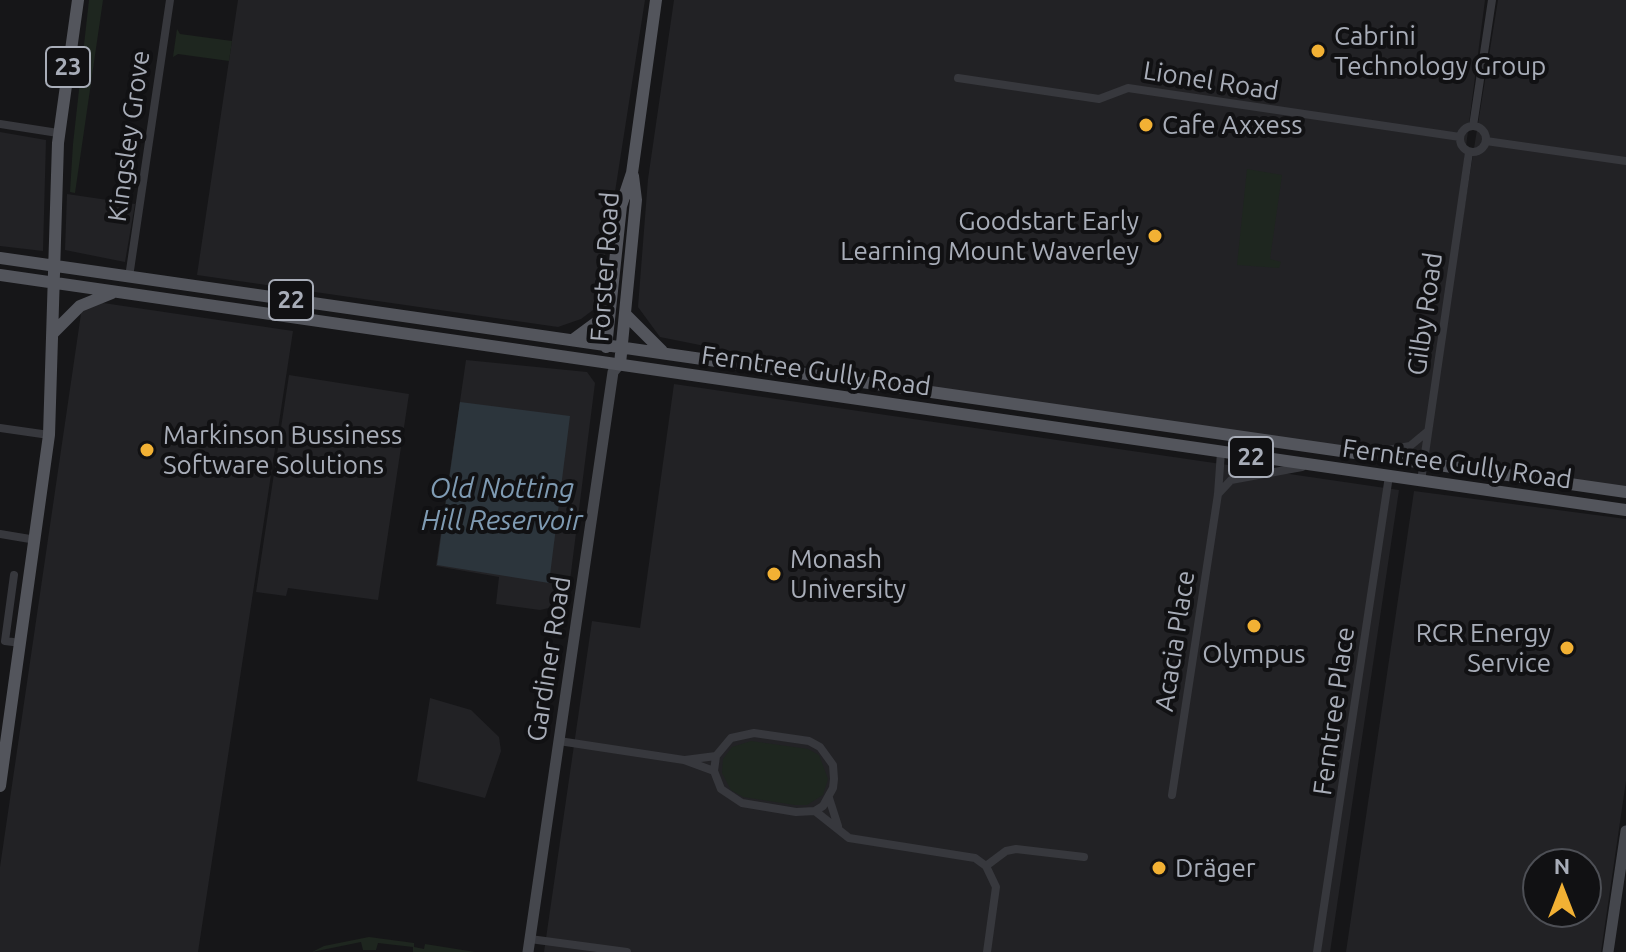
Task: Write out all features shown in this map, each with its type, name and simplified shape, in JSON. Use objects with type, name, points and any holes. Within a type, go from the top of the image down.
[{"type":"main road","name":"23","points":[[0,786],[4,736],[21,643],[49,435],[58,133],[78,0]]},
{"type":"main road","name":"Forster Road","points":[[612,366],[607,343],[621,206],[632,173],[656,0]]},
{"type":"main road","name":"Forster Road","points":[[612,366],[623,345],[636,200],[632,173]]},
{"type":"main road","name":"Ferntree Gully Road","points":[[0,258],[623,345],[1626,492]]},
{"type":"main road","name":"Ferntree Gully Road","points":[[0,275],[612,366],[1626,510]]},
{"type":"main road","points":[[213,307],[215,289]]},
{"type":"main road","points":[[53,333],[80,306],[113,292]]},
{"type":"main road","points":[[574,339],[597,322],[610,305]]},
{"type":"main road","points":[[625,314],[665,352]]},
{"type":"main road","points":[[451,340],[453,323]]},
{"type":"main road","points":[[941,412],[943,393]]},
{"type":"street","name":"Kingsley Grove","points":[[129,277],[170,0]]},
{"type":"street","points":[[1473,126],[1492,0]]},
{"type":"street","name":"Lionel Road","points":[[958,78],[1099,99],[1128,88],[1460,137]]},
{"type":"street","points":[[0,124],[58,133]]},
{"type":"street","points":[[1473,126],[1484,132],[1486,141],[1478,152],[1469,152],[1461,146],[1460,137],[1464,129],[1473,126]]},
{"type":"street","points":[[1486,141],[1626,161]]},
{"type":"street","name":"Gilby Road","points":[[1421,481],[1469,152]]},
{"type":"street","name":"Gardiner Road","points":[[528,952],[612,366]]},
{"type":"street","points":[[0,428],[49,435]]},
{"type":"street","points":[[1352,453],[1389,451],[1410,446],[1428,431]]},
{"type":"street","name":"Acacia Place","points":[[1172,795],[1218,494],[1221,452]]},
{"type":"street","points":[[1218,494],[1231,480],[1313,466]]},
{"type":"street","name":"Ferntree Place","points":[[1317,952],[1389,476]]},
{"type":"street","points":[[0,534],[36,540]]},
{"type":"street","points":[[14,575],[5,641],[21,643]]},
{"type":"street","points":[[815,811],[829,798],[833,788],[833,765],[820,747],[809,741],[744,734],[731,738],[716,756],[714,771],[721,789],[742,803],[815,811],[838,826],[849,838],[858,841],[975,858],[986,866],[996,887],[987,952]]},
{"type":"street","points":[[559,741],[684,760],[714,771]]},
{"type":"street","points":[[684,760],[716,756]]},
{"type":"street","points":[[829,798],[838,826]]},
{"type":"street","points":[[1608,952],[1626,831]]},
{"type":"street","points":[[986,866],[1006,851],[1016,849],[1084,857]]},
{"type":"street","points":[[530,939],[627,952]]},
{"type":"shaded area","points":[[89,0],[103,0],[75,193],[70,192],[73,144]]},
{"type":"shaded area","points":[[238,0],[645,0],[597,307],[581,319],[558,327],[197,275]]},
{"type":"shaded area","points":[[674,0],[1485,0],[1432,408],[1498,0],[1626,0],[1626,489],[1424,463],[829,371],[660,337],[638,307],[648,179]]},
{"type":"shaded area","points":[[177,29],[180,34],[232,41],[229,61],[178,54],[173,57]]},
{"type":"shaded area","points":[[0,132],[46,140],[43,251],[0,246]]},
{"type":"shaded area","points":[[1247,169],[1282,175],[1270,259],[1281,262],[1279,268],[1237,265]]},
{"type":"shaded area","points":[[67,194],[135,204],[125,262],[65,250]]},
{"type":"shaded area","points":[[83,300],[293,331],[198,952],[0,952],[0,867]]},
{"type":"shaded area","name":"Old Notting Hill Reservoir","points":[[466,360],[587,372],[595,383],[567,604],[540,610],[496,604],[499,577],[436,566]]},
{"type":"shaded area","points":[[289,375],[409,394],[378,600],[288,588],[286,596],[256,592]]},
{"type":"shaded area","points":[[674,384],[1399,490],[1330,952],[544,952],[592,621],[640,628]]},
{"type":"shaded area","points":[[1414,491],[1626,519],[1626,781],[1601,952],[1346,952]]},
{"type":"shaded area","points":[[430,698],[471,710],[499,737],[501,751],[485,798],[417,781]]},
{"type":"shaded area","points":[[751,741],[808,749],[819,755],[828,779],[823,795],[807,805],[795,805],[743,797],[731,790],[722,773],[723,759],[732,747]]},
{"type":"shaded area","points":[[369,937],[414,943],[414,947],[424,949],[425,944],[475,952],[413,952],[413,947],[378,943],[376,950],[363,950],[361,942],[312,952],[324,946]]},
{"type":"water","name":"Old Notting Hill Reservoir","points":[[460,402],[570,416],[549,583],[437,565]]},
{"type":"place","name":"Cabrini Technology Group","points":[[1318,51]]},
{"type":"place","name":"Cafe Axxess","points":[[1146,125]]},
{"type":"place","name":"Goodstart Early Learning Mount Waverley","points":[[1155,236]]},
{"type":"place","name":"Markinson Bussiness Software Solutions","points":[[147,450]]},
{"type":"place","name":"Monash University","points":[[774,574]]},
{"type":"place","name":"Olympus","points":[[1254,626]]},
{"type":"place","name":"RCR Energy Service","points":[[1567,648]]},
{"type":"place","name":"Dräger","points":[[1159,868]]}]
